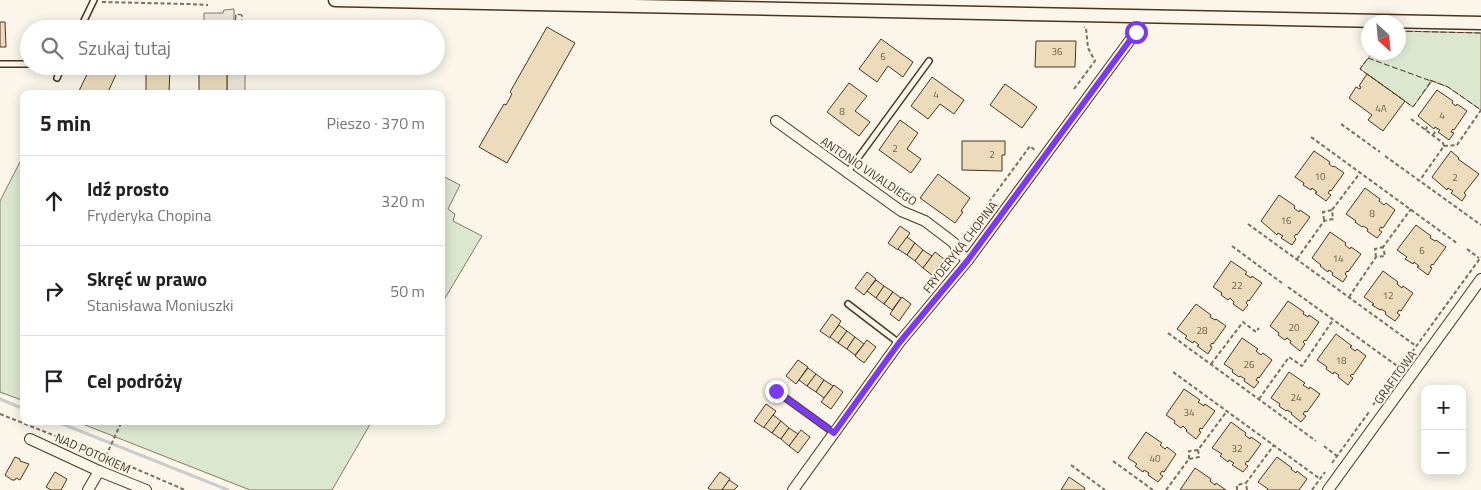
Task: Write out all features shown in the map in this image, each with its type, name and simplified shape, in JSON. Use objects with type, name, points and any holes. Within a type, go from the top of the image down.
[{"type":"street","points":[[335,0],[752,4],[1138,16],[1481,23]]},
{"type":"street","name":"FRYDERYKA CHOPINA","points":[[793,490],[899,343],[968,260],[1136,32],[1138,16]]},
{"type":"street","name":"ANTONIO VIVALDIEGO","points":[[776,121],[901,210],[925,221],[954,243],[959,253],[968,260]]},
{"type":"street","name":"GRAFITOWA","points":[[1328,490],[1481,279]]},
{"type":"street","name":"NAD POTOKIEM","points":[[30,439],[99,471],[146,490]]},
{"type":"street","points":[[88,490],[99,471]]},
{"type":"lane","points":[[84,20],[94,0]]},
{"type":"lane","points":[[847,173],[929,61]]},
{"type":"lane","points":[[0,64],[20,64]]},
{"type":"lane","points":[[848,304],[899,343]]},
{"type":"lane","points":[[776,391],[834,433]]},
{"type":"path","points":[[102,2],[208,5]]},
{"type":"path","points":[[1074,89],[1095,61],[1088,48],[1086,28],[1080,25]]},
{"type":"path","points":[[1444,146],[1457,145],[1481,110]]},
{"type":"path","points":[[1410,119],[1444,143],[1444,146]]},
{"type":"path","points":[[1341,124],[1380,152]]},
{"type":"path","points":[[1425,130],[1429,126]]},
{"type":"path","points":[[1433,135],[1437,129]]},
{"type":"path","points":[[1311,137],[1458,244]]},
{"type":"path","points":[[956,247],[1030,146],[1044,157]]},
{"type":"path","points":[[1420,181],[1444,146]]},
{"type":"path","points":[[1385,156],[1481,225]]},
{"type":"path","points":[[1297,259],[1324,221],[1322,212],[1332,210],[1360,173]]},
{"type":"path","points":[[1376,257],[1385,256],[1384,247],[1411,209]]},
{"type":"path","points":[[1324,221],[1333,220],[1332,210]]},
{"type":"path","points":[[1248,224],[1416,346]]},
{"type":"path","points":[[1232,246],[1282,283]]},
{"type":"path","points":[[1349,297],[1376,257],[1375,249],[1384,247]]},
{"type":"path","points":[[1412,352],[1480,258],[1466,249]]},
{"type":"path","points":[[1288,287],[1400,368]]},
{"type":"path","points":[[1259,399],[1289,356],[1302,366],[1333,320]]},
{"type":"path","points":[[1211,364],[1243,322],[1256,332],[1259,328]]},
{"type":"path","points":[[1168,333],[1316,441]]},
{"type":"path","points":[[1373,405],[1405,362]]},
{"type":"path","points":[[1173,372],[1320,479]]},
{"type":"path","points":[[1189,458],[1199,457],[1198,450],[1227,411]]},
{"type":"path","points":[[1332,463],[1369,412]]},
{"type":"path","points":[[0,414],[20,422]]},
{"type":"path","points":[[28,425],[184,490]]},
{"type":"path","points":[[99,471],[120,425]]},
{"type":"path","points":[[1238,490],[1236,485],[1246,483],[1274,445]]},
{"type":"path","points":[[1324,446],[1337,456]]},
{"type":"path","points":[[1166,490],[1189,458],[1189,451],[1198,450]]},
{"type":"path","points":[[1113,461],[1153,490]]},
{"type":"path","points":[[1071,465],[1105,490]]},
{"type":"path","points":[[1312,490],[1325,472]]},
{"type":"path","points":[[1246,483],[1247,490]]},
{"type":"green space","points":[[1406,31],[1481,33],[1481,110],[1448,87],[1432,81],[1413,107],[1360,69],[1367,60],[1406,60]]},
{"type":"green space","points":[[20,162],[20,400],[0,392],[0,201]]},
{"type":"green space","points":[[445,177],[460,185],[448,209],[455,214],[453,221],[482,236],[445,298]]},
{"type":"green space","points":[[85,425],[370,425],[332,490],[250,490]]},
{"type":"shaded area","points":[[234,9],[234,20],[204,20],[204,13],[223,13],[224,10]]},
{"type":"shaded area","points":[[227,75],[245,75],[245,90],[227,90]]},
{"type":"building","points":[[0,22],[5,22],[6,47],[0,47]]},
{"type":"building","points":[[547,27],[575,43],[507,163],[479,147],[504,104],[506,105],[512,94],[510,92]]},
{"type":"building","points":[[881,39],[913,62],[903,77],[888,66],[877,82],[859,69]]},
{"type":"building","points":[[1036,41],[1076,41],[1075,67],[1035,67]]},
{"type":"building","points":[[1367,74],[1405,101],[1383,131],[1368,120],[1372,115],[1349,98],[1356,87],[1360,89],[1361,87],[1359,86]]},
{"type":"building","points":[[87,75],[116,75],[109,90],[79,90]]},
{"type":"building","points":[[146,75],[170,75],[169,90],[146,90]]},
{"type":"building","points":[[199,75],[227,75],[227,90],[199,90]]},
{"type":"building","points":[[932,77],[964,100],[954,114],[940,104],[928,119],[911,106]]},
{"type":"building","points":[[849,83],[867,96],[855,111],[870,122],[859,136],[827,112]]},
{"type":"building","points":[[1005,84],[1037,107],[1022,128],[990,105]]},
{"type":"building","points":[[1437,90],[1453,101],[1452,103],[1456,106],[1457,104],[1467,111],[1451,132],[1454,133],[1449,140],[1438,132],[1440,130],[1435,127],[1434,129],[1418,116]]},
{"type":"building","points":[[900,120],[918,133],[907,149],[921,159],[911,173],[879,150]]},
{"type":"building","points":[[962,141],[1005,141],[1005,155],[1002,155],[1002,171],[962,170]]},
{"type":"building","points":[[1314,151],[1330,162],[1329,164],[1333,167],[1344,173],[1328,193],[1331,195],[1326,201],[1315,193],[1317,192],[1312,188],[1311,190],[1303,185],[1304,183],[1295,177]]},
{"type":"building","points":[[1451,151],[1458,159],[1479,174],[1464,193],[1466,195],[1462,201],[1451,193],[1453,191],[1448,188],[1447,190],[1432,177]]},
{"type":"building","points":[[938,174],[970,198],[955,223],[920,198]]},
{"type":"building","points":[[1365,188],[1380,199],[1379,201],[1384,205],[1386,203],[1395,210],[1383,228],[1381,227],[1379,230],[1382,232],[1377,238],[1367,231],[1368,229],[1362,227],[1346,214]]},
{"type":"building","points":[[1279,195],[1295,206],[1294,208],[1299,212],[1300,210],[1310,217],[1294,237],[1296,239],[1292,245],[1281,238],[1283,236],[1278,233],[1277,235],[1261,221]]},
{"type":"building","points":[[1416,225],[1431,236],[1430,238],[1446,247],[1430,267],[1432,268],[1428,275],[1417,267],[1419,266],[1414,262],[1413,264],[1405,259],[1407,257],[1397,250]]},
{"type":"building","points":[[900,226],[910,233],[898,250],[888,243]]},
{"type":"building","points":[[1330,232],[1346,243],[1345,245],[1350,249],[1351,247],[1361,254],[1345,274],[1347,276],[1343,282],[1312,258]]},
{"type":"building","points":[[907,237],[915,243],[907,255],[898,249]]},
{"type":"building","points":[[915,243],[923,250],[915,261],[907,255]]},
{"type":"building","points":[[923,250],[932,256],[923,268],[915,261]]},
{"type":"building","points":[[935,252],[944,259],[932,275],[923,268]]},
{"type":"building","points":[[1231,261],[1247,272],[1245,274],[1251,278],[1252,276],[1262,283],[1248,300],[1246,303],[1248,305],[1243,311],[1233,304],[1234,302],[1230,298],[1228,300],[1213,287]]},
{"type":"building","points":[[1383,271],[1398,282],[1397,284],[1402,288],[1403,286],[1413,293],[1401,311],[1399,310],[1397,313],[1400,315],[1395,321],[1385,314],[1386,312],[1372,305],[1374,304],[1364,297]]},
{"type":"building","points":[[867,272],[876,279],[864,295],[855,288]]},
{"type":"building","points":[[876,280],[884,286],[876,298],[867,291]]},
{"type":"building","points":[[884,286],[893,292],[884,304],[876,298]]},
{"type":"building","points":[[893,292],[901,298],[892,310],[884,304]]},
{"type":"building","points":[[902,297],[911,304],[899,321],[890,314]]},
{"type":"building","points":[[1288,301],[1304,312],[1303,314],[1308,317],[1309,315],[1319,322],[1306,341],[1303,342],[1305,344],[1300,351],[1290,343],[1291,341],[1287,338],[1285,340],[1278,335],[1279,333],[1270,326]]},
{"type":"building","points":[[1196,304],[1211,315],[1210,317],[1226,326],[1210,346],[1212,347],[1208,354],[1197,346],[1199,345],[1194,341],[1193,343],[1185,338],[1187,336],[1177,329]]},
{"type":"building","points":[[832,314],[841,321],[830,338],[820,331]]},
{"type":"building","points":[[839,325],[847,331],[838,343],[830,337]]},
{"type":"building","points":[[847,331],[855,337],[847,349],[838,343]]},
{"type":"building","points":[[1336,334],[1352,346],[1350,347],[1355,351],[1357,349],[1366,356],[1353,375],[1350,376],[1353,378],[1348,385],[1338,377],[1339,375],[1334,372],[1333,374],[1317,360]]},
{"type":"building","points":[[855,337],[864,344],[855,355],[847,349]]},
{"type":"building","points":[[1242,338],[1258,349],[1256,351],[1261,355],[1263,353],[1272,360],[1256,380],[1259,382],[1254,388],[1224,364]]},
{"type":"building","points":[[867,340],[876,347],[864,363],[855,356]]},
{"type":"building","points":[[798,360],[808,367],[796,384],[786,376]]},
{"type":"building","points":[[808,368],[816,374],[807,386],[799,380]]},
{"type":"building","points":[[1289,372],[1305,383],[1303,385],[1309,389],[1310,387],[1320,394],[1307,412],[1305,411],[1303,414],[1306,416],[1301,422],[1271,398]]},
{"type":"building","points":[[816,374],[824,380],[816,392],[807,386]]},
{"type":"building","points":[[824,380],[833,386],[824,398],[816,392]]},
{"type":"building","points":[[834,385],[843,392],[831,409],[821,402]]},
{"type":"building","points":[[1184,389],[1200,400],[1198,402],[1204,406],[1205,404],[1215,411],[1202,429],[1200,428],[1199,431],[1201,432],[1196,439],[1183,426],[1181,428],[1166,415]]},
{"type":"building","points":[[766,404],[776,411],[764,428],[754,421]]},
{"type":"building","points":[[773,415],[781,421],[772,433],[764,427]]},
{"type":"building","points":[[781,421],[789,428],[781,439],[772,433]]},
{"type":"building","points":[[1231,422],[1246,433],[1245,435],[1250,439],[1251,437],[1261,444],[1245,464],[1248,466],[1243,472],[1232,465],[1234,463],[1229,460],[1228,462],[1220,456],[1222,454],[1212,448]]},
{"type":"building","points":[[789,428],[798,434],[789,446],[781,439]]},
{"type":"building","points":[[801,430],[810,437],[798,453],[789,446]]},
{"type":"building","points":[[1146,432],[1162,443],[1160,445],[1165,449],[1167,447],[1176,454],[1164,472],[1162,471],[1160,474],[1163,476],[1158,482],[1148,475],[1149,473],[1144,470],[1143,472],[1135,466],[1137,464],[1128,458]]},
{"type":"building","points":[[15,457],[29,464],[20,480],[16,478],[12,480],[5,475]]},
{"type":"building","points":[[1277,457],[1296,473],[1297,471],[1307,479],[1299,490],[1267,490],[1258,482]]},
{"type":"building","points":[[1195,468],[1211,479],[1210,481],[1215,485],[1216,483],[1226,490],[1180,490]]},
{"type":"building","points":[[55,472],[67,479],[61,490],[51,490],[46,487]]},
{"type":"building","points":[[720,472],[730,479],[722,490],[711,490],[708,488]]},
{"type":"building","points":[[1069,477],[1085,488],[1084,490],[1061,490]]},
{"type":"building","points":[[729,480],[738,486],[734,490],[722,490]]},
{"type":"waterway","points":[[0,399],[20,407]]},
{"type":"waterway","points":[[65,425],[228,490]]},
{"type":"fence","points":[[236,20],[236,14],[242,15],[242,20]]},
{"type":"fence","points":[[1406,31],[1481,33]]},
{"type":"fence","points":[[1368,58],[1431,81],[1413,107],[1360,69],[1368,58]]},
{"type":"fence","points":[[1430,80],[1448,87],[1481,110]]},
{"type":"route","points":[[776,391],[834,433],[899,343],[968,260],[1136,32]]}]
